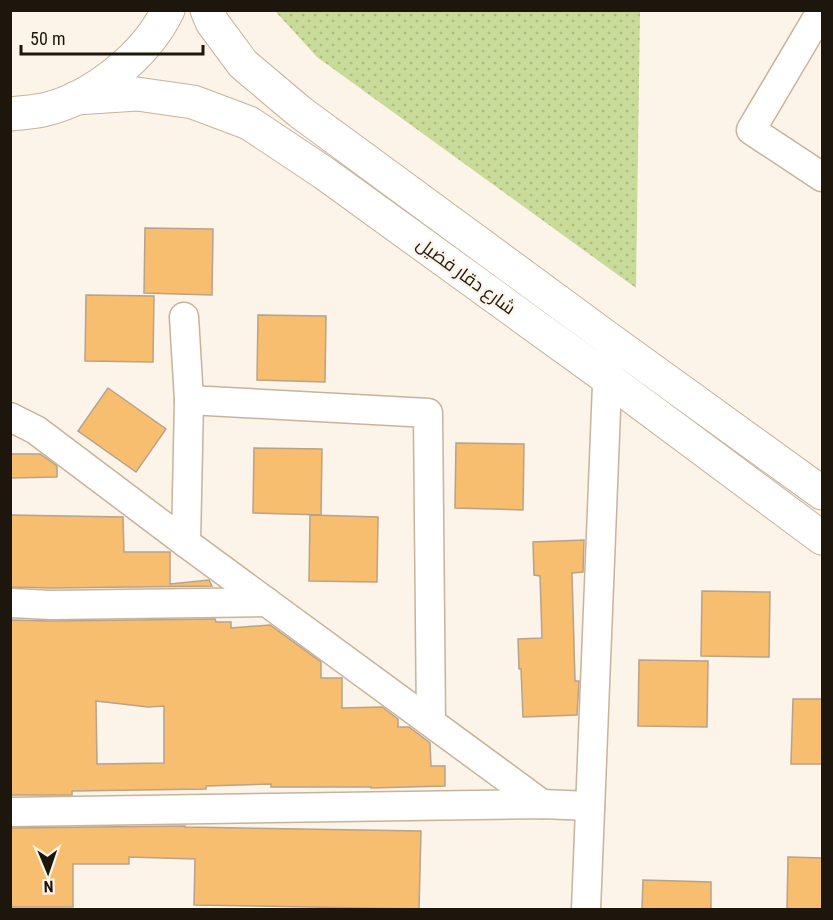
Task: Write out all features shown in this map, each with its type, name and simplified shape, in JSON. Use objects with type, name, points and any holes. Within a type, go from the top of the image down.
[{"type":"main road","points":[[10,128],[44,110],[76,98],[108,78],[132,60],[151,37],[168,10]]},
{"type":"main road","name":"شارع دقار فضيل","points":[[207,10],[243,64],[300,112],[822,493]]},
{"type":"main road","name":"شارع دقار فضيل","points":[[76,98],[137,94],[193,102],[249,123],[324,173],[607,378],[822,538]]},
{"type":"main road","points":[[10,114],[44,110]]},
{"type":"street","points":[[822,10],[751,130],[822,177]]},
{"type":"street","points":[[184,317],[189,400],[186,543]]},
{"type":"street","points":[[586,909],[609,339]]},
{"type":"street","points":[[189,400],[428,413],[431,722]]},
{"type":"street","points":[[10,417],[36,430],[542,804]]},
{"type":"street","points":[[10,603],[52,605],[267,602]]},
{"type":"street","points":[[10,812],[542,804],[590,806]]},
{"type":"green space","points":[[275,11],[640,11],[636,288],[317,57]]},
{"type":"building","points":[[145,228],[213,229],[212,295],[144,293]]},
{"type":"building","points":[[86,295],[154,296],[153,362],[85,361]]},
{"type":"building","points":[[258,315],[326,316],[325,382],[257,380]]},
{"type":"building","points":[[108,388],[166,429],[136,472],[78,431]]},
{"type":"building","points":[[456,443],[524,444],[523,510],[455,508]]},
{"type":"building","points":[[254,448],[322,449],[321,515],[253,513]]},
{"type":"building","points":[[10,454],[40,454],[57,466],[57,477],[10,478]]},
{"type":"building","points":[[10,515],[123,517],[124,552],[170,552],[170,584],[209,580],[212,586],[10,587]]},
{"type":"building","points":[[310,515],[378,517],[377,582],[309,581]]},
{"type":"building","points":[[584,540],[583,572],[572,573],[575,681],[579,681],[577,715],[523,717],[518,639],[542,638],[540,576],[534,575],[533,542]]},
{"type":"building","points":[[702,591],[770,592],[769,657],[701,656]]},
{"type":"building","points":[[215,619],[216,622],[231,622],[231,628],[270,625],[321,662],[321,678],[342,678],[342,708],[382,707],[398,719],[398,727],[409,727],[430,743],[431,766],[445,766],[445,786],[271,787],[271,784],[206,786],[206,789],[72,791],[72,795],[10,795],[10,620]],"holes":[[[96,701],[148,707],[164,706],[164,763],[97,764]]]},
{"type":"building","points":[[639,660],[708,661],[707,727],[638,726]]},
{"type":"building","points":[[793,699],[822,699],[822,764],[791,764]]},
{"type":"building","points":[[185,826],[421,831],[419,909],[194,905],[195,859],[129,857],[129,864],[73,864],[73,907],[10,907],[10,828]]},
{"type":"building","points":[[788,857],[822,858],[822,909],[787,909]]},
{"type":"building","points":[[643,880],[711,882],[711,909],[642,909]]}]
